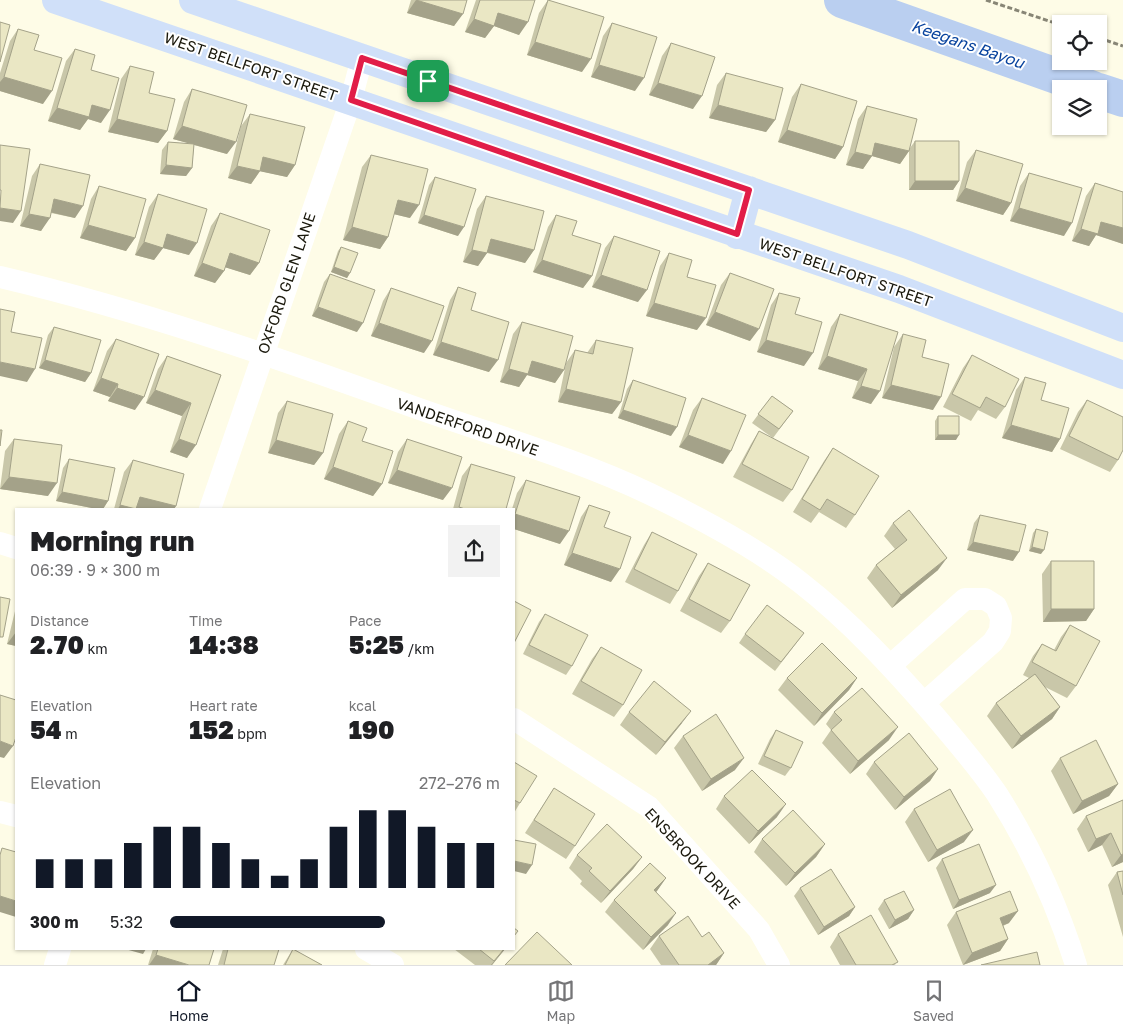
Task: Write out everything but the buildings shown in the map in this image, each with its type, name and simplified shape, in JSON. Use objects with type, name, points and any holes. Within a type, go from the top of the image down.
[{"type":"main road","name":"WEST BELLFORT STREET","points":[[56,0],[899,289],[1123,375]]},
{"type":"main road","points":[[193,0],[908,245],[1123,328]]},
{"type":"main road","points":[[737,234],[749,190]]},
{"type":"street","name":"OXFORD GLEN LANE","points":[[210,508],[262,352],[351,100],[362,58]]},
{"type":"street","name":"VANDERFORD DRIVE","points":[[0,277],[72,294],[262,352],[581,466],[647,492],[717,528],[799,581],[849,624],[891,665],[962,747],[997,794],[1042,878],[1076,965]]},
{"type":"street","points":[[0,543],[15,548]]},
{"type":"street","points":[[891,665],[959,602],[978,597],[996,606],[1001,618],[997,638],[924,703]]},
{"type":"street","name":"ENSBROOK DRIVE","points":[[515,720],[648,807],[759,930],[779,965]]},
{"type":"street","points":[[0,812],[15,816]]},
{"type":"street","points":[[55,965],[60,950]]},
{"type":"street","points":[[368,950],[393,965]]},
{"type":"path","points":[[986,0],[1052,22]]},
{"type":"path","points":[[1107,41],[1123,46]]},
{"type":"waterway","name":"Keegans Bayou","points":[[842,0],[1068,80]]},
{"type":"waterway","name":"Keegans Bayou","points":[[1107,94],[1123,99]]},
{"type":"route","points":[[362,58],[428,81],[749,190],[737,234],[351,100],[362,58]]}]
